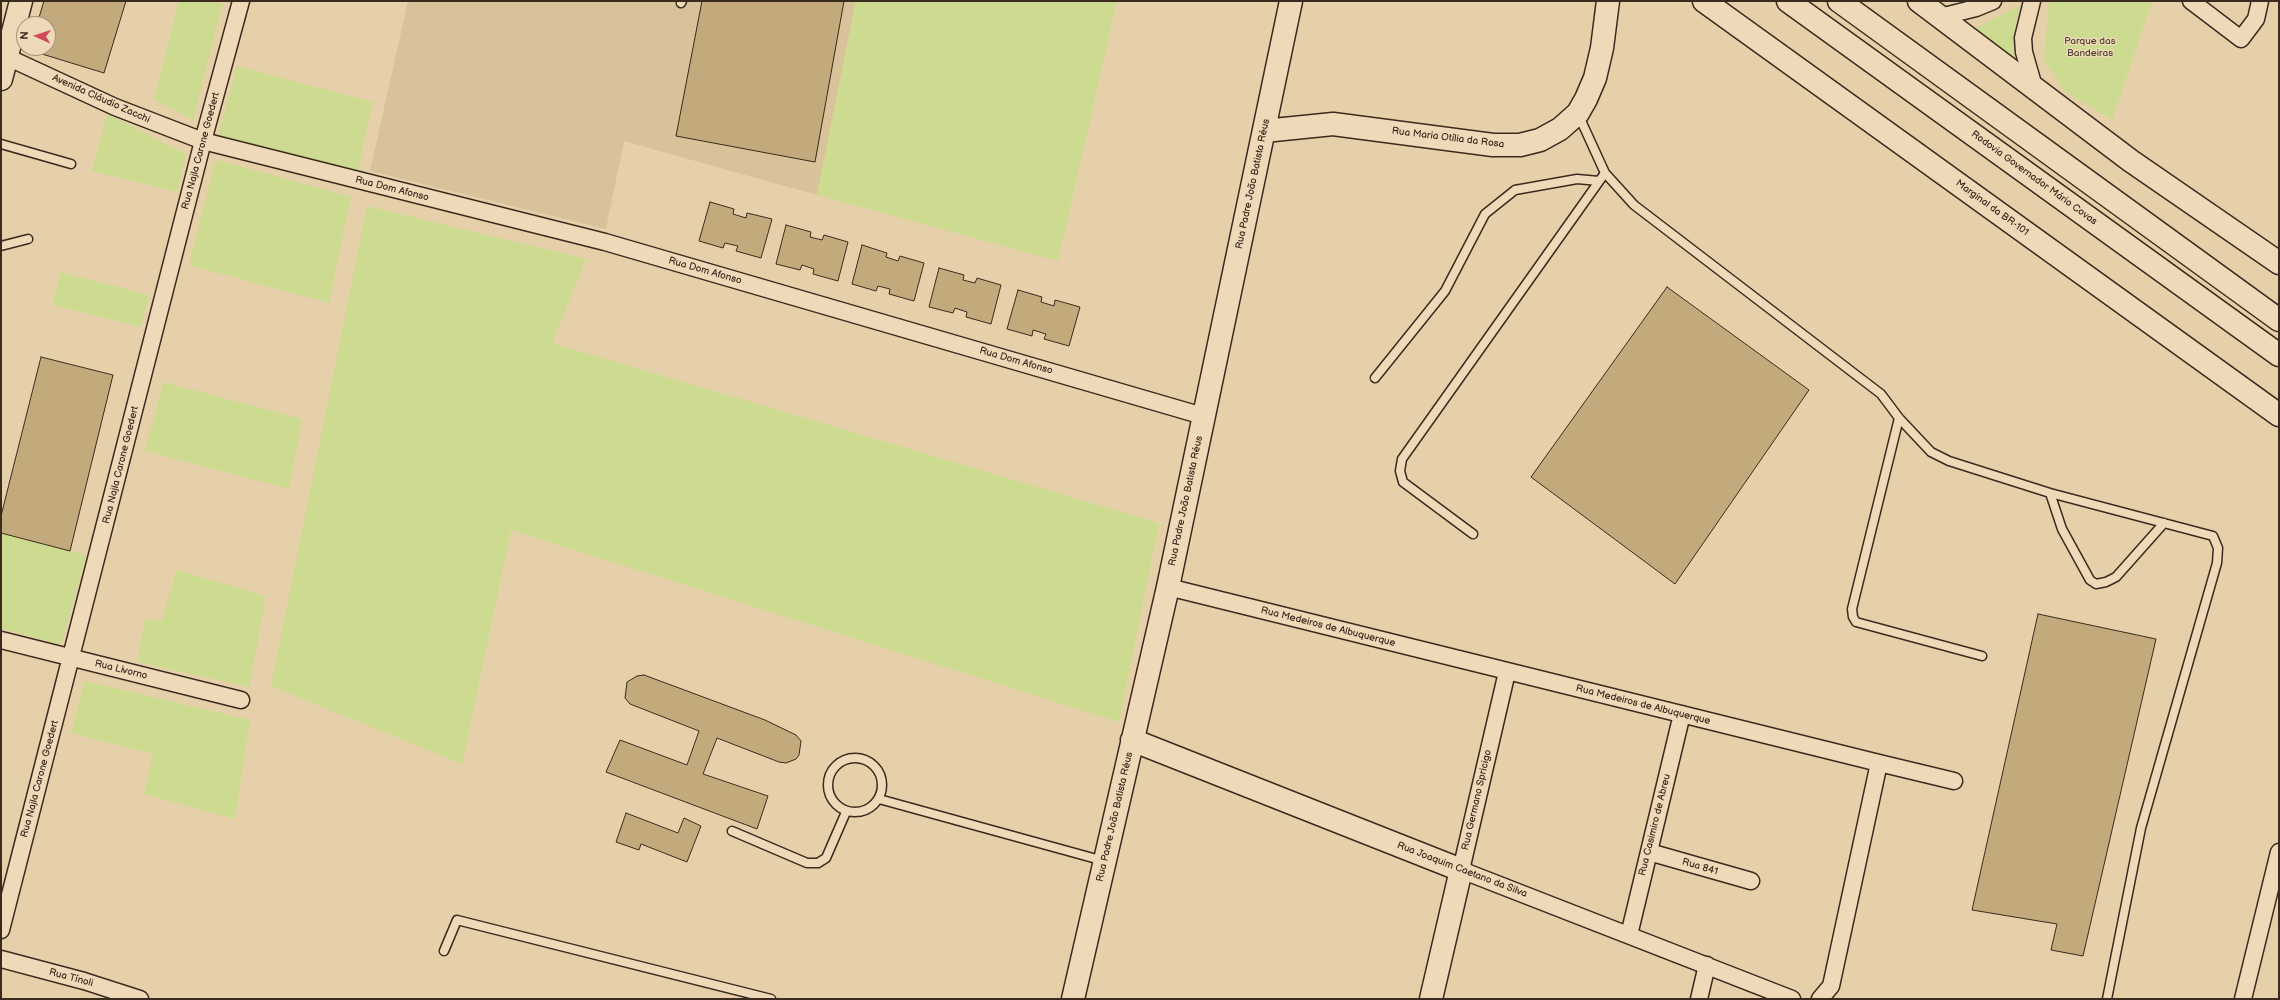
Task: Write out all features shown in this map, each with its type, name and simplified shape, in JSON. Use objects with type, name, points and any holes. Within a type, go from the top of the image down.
[{"type":"main road","points":[[1,79],[4,56],[21,1]]},
{"type":"main road","name":"Rua Padre João Batista Réus","points":[[1073,999],[1168,587],[1291,1]]},
{"type":"main road","name":"Rua Maria Otília da Rosa","points":[[1264,131],[1333,124],[1493,145],[1520,145],[1546,136],[1560,129],[1578,113],[1595,78],[1602,48],[1608,1]]},
{"type":"main road","name":"Marginal da BR-101","points":[[1704,1],[2279,415]]},
{"type":"main road","name":"Rodovia Governador Mário Covas","points":[[1788,1],[2279,355]]},
{"type":"main road","points":[[1839,1],[2279,319]]},
{"type":"main road","points":[[1919,1],[2183,198],[2279,264]]},
{"type":"main road","name":"Rua Joaquim Caetano da Silva","points":[[1132,740],[1461,870]]},
{"type":"main road","name":"Rua Germano Spricigo","points":[[1431,999],[1461,870]]},
{"type":"street","name":"Rua Najla Carone Goedert","points":[[1,930],[240,1]]},
{"type":"street","points":[[1940,16],[1976,8],[1993,1]]},
{"type":"street","points":[[2032,1],[2023,38],[2024,52],[2034,87]]},
{"type":"street","points":[[2191,1],[2242,39],[2256,19],[2260,1]]},
{"type":"street","name":"Avenida Cláudio Zacchi","points":[[4,56],[115,107],[203,141]]},
{"type":"street","name":"Rua Dom Afonso","points":[[203,141],[605,242],[1203,416]]},
{"type":"street","name":"Rua Medeiros de Albuquerque","points":[[1168,587],[1507,672],[1954,781]]},
{"type":"street","name":"Rua Livorno","points":[[1,640],[241,700]]},
{"type":"street","name":"Rua Germano Spricigo","points":[[1461,870],[1507,672]]},
{"type":"street","name":"Rua Casimiro de Abreu","points":[[1629,935],[1682,714]]},
{"type":"street","points":[[1820,999],[1831,986],[1879,763]]},
{"type":"street","name":"Rua 841","points":[[1648,852],[1751,881]]},
{"type":"street","points":[[2243,999],[2279,852]]},
{"type":"street","name":"Rua Joaquim Caetano da Silva","points":[[1461,870],[1792,999]]},
{"type":"street","name":"Rua Tínoli","points":[[1,959],[84,981],[140,999]]},
{"type":"street","points":[[1699,999],[1707,965]]},
{"type":"lane","points":[[1578,113],[1605,173],[1634,205],[1881,394],[1899,418],[1931,452],[1949,461],[2050,493],[2212,536],[2218,548],[2217,563],[2141,828],[2107,999]]},
{"type":"lane","points":[[1,144],[71,164]]},
{"type":"lane","points":[[1472,534],[1403,482],[1400,471],[1402,459],[1605,173]]},
{"type":"lane","points":[[1375,378],[1445,291],[1485,214],[1515,190],[1577,179],[1599,182]]},
{"type":"lane","points":[[1,246],[28,239]]},
{"type":"lane","points":[[1899,418],[1852,609],[1853,617],[1856,622],[1982,656]]},
{"type":"lane","points":[[2050,493],[2062,529],[2090,580],[2096,584],[2106,582],[2116,577],[2164,523]]},
{"type":"lane","points":[[862,758],[876,767],[883,783],[879,799],[865,812],[846,812],[832,802],[827,785],[832,769],[845,759],[862,758]]},
{"type":"lane","points":[[879,799],[1104,861]]},
{"type":"lane","points":[[732,831],[808,863],[818,863],[826,858],[846,812]]},
{"type":"lane","points":[[444,951],[457,920],[771,999]]},
{"type":"shaded area","points":[[408,1],[856,1],[817,195],[624,141],[606,229],[370,171]]},
{"type":"green space","points":[[179,1],[223,3],[193,120],[154,100]]},
{"type":"green space","points":[[856,1],[1117,1],[1058,261],[817,195]]},
{"type":"green space","name":"Parque das Bandeiras","points":[[2049,1],[2152,1],[2112,120],[2064,91],[2044,60]]},
{"type":"green space","points":[[2020,5],[2015,27],[2014,58],[1973,30]]},
{"type":"green space","points":[[237,66],[373,102],[358,170],[351,172],[229,140],[219,133]]},
{"type":"green space","points":[[107,114],[186,154],[177,192],[92,171]]},
{"type":"green space","points":[[221,161],[351,197],[329,303],[189,265],[215,162]]},
{"type":"green space","points":[[367,206],[586,259],[552,343],[1159,523],[1119,722],[511,530],[462,764],[271,686]]},
{"type":"green space","points":[[60,272],[149,295],[141,327],[53,305]]},
{"type":"green space","points":[[163,382],[302,419],[289,489],[145,451]]},
{"type":"green space","points":[[1,533],[86,555],[61,645],[1,628]]},
{"type":"green space","points":[[176,570],[266,596],[249,687],[137,662],[145,619],[162,621]]},
{"type":"green space","points":[[85,681],[250,720],[235,819],[144,794],[153,754],[71,733]]},
{"type":"building","points":[[44,1],[126,1],[104,73],[49,56],[56,56],[56,16],[39,16]]},
{"type":"building","points":[[702,1],[844,1],[815,162],[676,136]]},
{"type":"building","points":[[710,202],[734,209],[733,214],[746,218],[747,213],[772,219],[761,258],[736,251],[738,246],[725,243],[723,248],[699,241]]},
{"type":"building","points":[[786,225],[811,232],[810,237],[822,240],[824,235],[848,242],[838,281],[813,274],[814,269],[802,265],[800,270],[776,264]]},
{"type":"building","points":[[862,245],[887,253],[886,257],[898,261],[900,256],[924,263],[914,301],[889,294],[890,289],[878,286],[876,291],[852,284]]},
{"type":"building","points":[[939,268],[964,275],[963,280],[975,283],[977,278],[1001,285],[991,324],[966,317],[967,312],[955,308],[953,313],[929,307]]},
{"type":"building","points":[[1667,287],[1809,390],[1675,584],[1531,477]]},
{"type":"building","points":[[1018,290],[1042,297],[1041,302],[1054,306],[1055,300],[1080,307],[1069,346],[1044,339],[1046,334],[1033,330],[1032,336],[1007,329]]},
{"type":"building","points":[[41,357],[113,375],[70,551],[1,533],[1,516]]},
{"type":"building","points":[[2038,614],[2156,639],[2083,956],[2051,950],[2057,924],[1972,910]]},
{"type":"building","points":[[644,675],[765,720],[796,735],[801,741],[799,755],[796,759],[786,763],[779,762],[717,738],[703,774],[768,796],[757,829],[606,772],[620,740],[687,765],[699,731],[630,704],[625,698],[627,682],[637,676]]},
{"type":"building","points":[[626,813],[678,833],[684,818],[701,826],[687,862],[641,844],[639,850],[616,842]]}]
